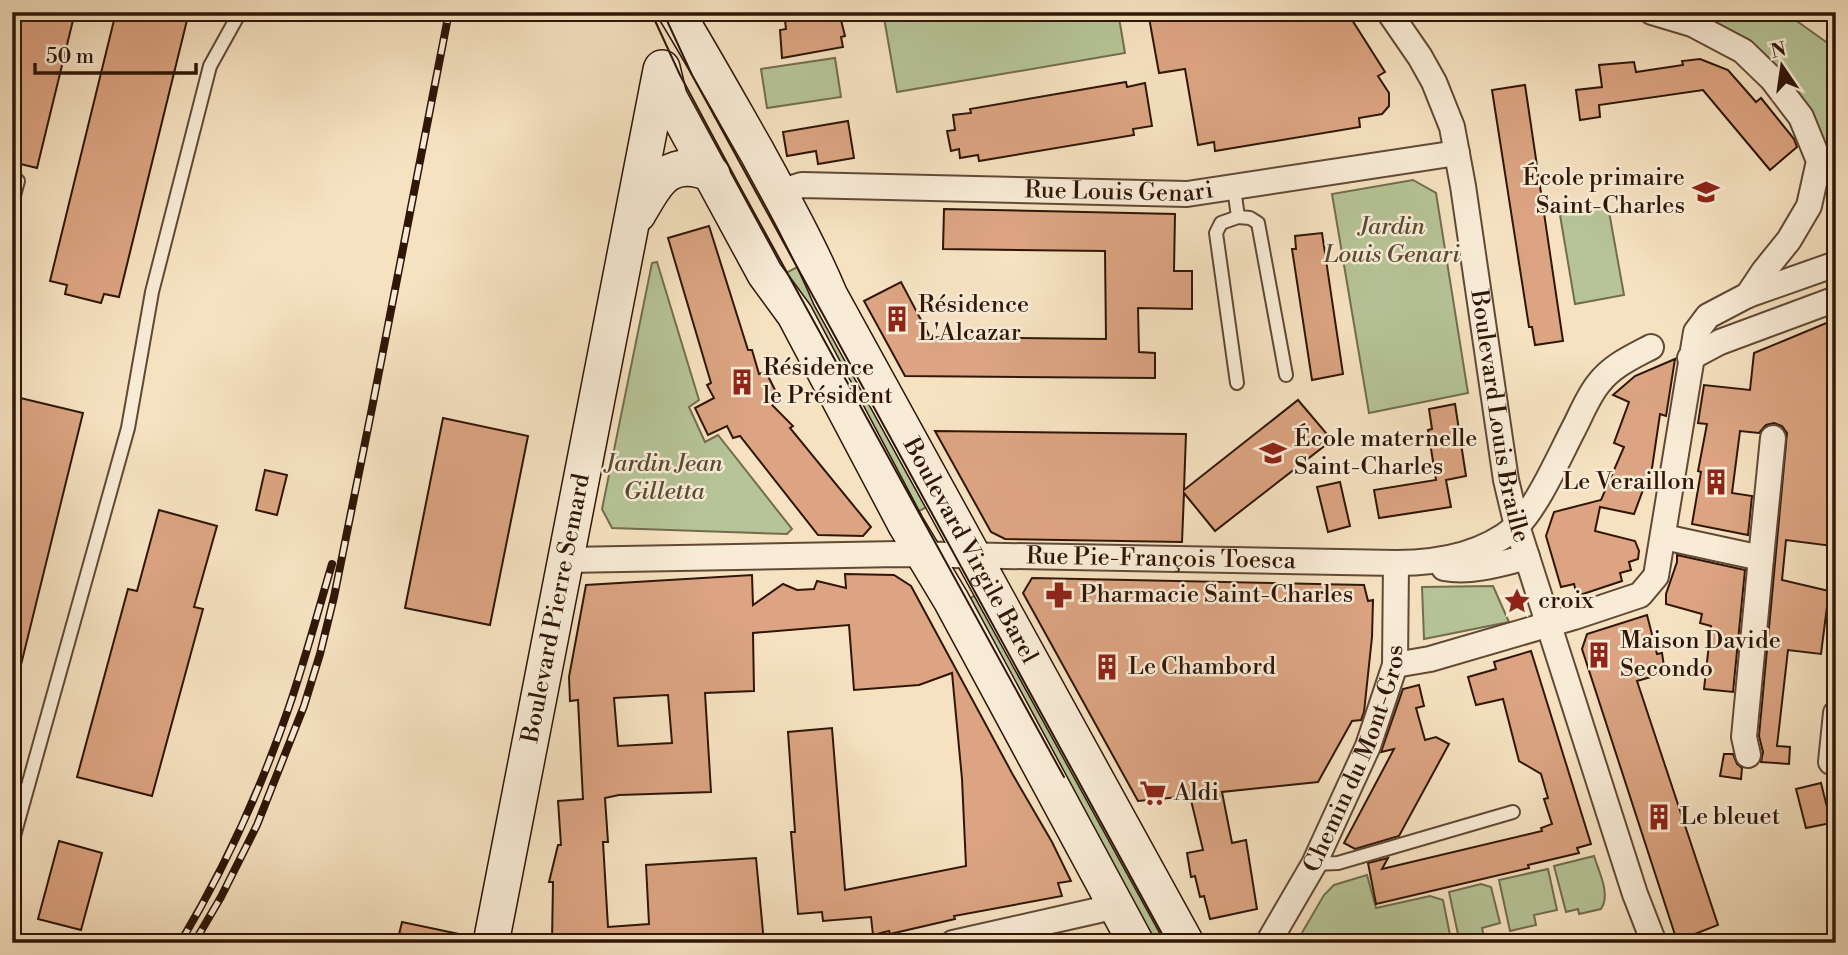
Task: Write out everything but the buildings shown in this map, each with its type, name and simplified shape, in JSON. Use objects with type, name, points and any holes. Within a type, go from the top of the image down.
[{"type":"main road","name":"Boulevard Virgile Barel","points":[[674,12],[662,68],[669,97],[765,274],[796,315],[1136,943]]},
{"type":"main road","name":"Boulevard Virgile Barel","points":[[674,12],[705,59],[779,192],[811,251],[830,296],[1186,943]]},
{"type":"main road","name":"Boulevard Pierre Semard","points":[[491,943],[662,68]]},
{"type":"main road","points":[[631,226],[657,182],[676,169],[694,167],[712,174]]},
{"type":"street","name":"Boulevard Louis Braille","points":[[1389,12],[1434,82],[1451,127],[1506,480],[1517,526],[1635,894],[1647,941]]},
{"type":"street","points":[[1652,12],[1692,24],[1743,51],[1772,79],[1801,117],[1819,161],[1809,206],[1789,240],[1748,295]]},
{"type":"street","name":"Rue Louis Genari","points":[[779,192],[802,185],[1187,194],[1457,153]]},
{"type":"street","points":[[1395,665],[1430,659],[1640,595],[1656,576],[1696,332],[1708,316],[1748,295],[1836,264]]},
{"type":"street","points":[[1690,358],[1720,342],[1836,299]]},
{"type":"street","points":[[1407,563],[1455,557],[1488,545],[1517,526],[1536,499],[1598,383],[1620,363],[1651,347]]},
{"type":"street","points":[[1748,755],[1744,737],[1773,438]]},
{"type":"street","points":[[1664,537],[1761,558]]},
{"type":"street","name":"Rue Pie-François Toesca","points":[[566,560],[973,555],[1407,563]]},
{"type":"street","points":[[1407,563],[1457,570],[1493,566],[1527,557]]},
{"type":"street","name":"Chemin du Mont-Gros","points":[[1268,943],[1314,864],[1368,746],[1395,665],[1407,563]]},
{"type":"street","points":[[1831,762],[1836,713]]},
{"type":"street","points":[[953,943],[1117,906]]},
{"type":"lane","points":[[12,843],[128,428],[152,292],[209,66],[240,12]]},
{"type":"lane","points":[[12,180],[18,181],[12,203]]},
{"type":"lane","points":[[1234,187],[1238,217]]},
{"type":"lane","points":[[1237,383],[1216,233],[1221,223],[1238,217],[1251,218],[1258,223],[1286,375]]},
{"type":"lane","points":[[1314,864],[1338,863],[1513,812]]},
{"type":"green space","points":[[883,12],[1118,12],[1125,53],[897,92]]},
{"type":"green space","points":[[1681,12],[1784,12],[1836,49],[1836,154],[1824,144],[1773,64]]},
{"type":"green space","points":[[835,58],[841,97],[767,108],[761,69]]},
{"type":"green space","name":"Jardin Louis Genari","points":[[1413,180],[1436,193],[1468,393],[1369,413],[1332,194]]},
{"type":"green space","points":[[1608,206],[1624,295],[1575,304],[1560,215]]},
{"type":"green space","name":"Jardin Jean Gilletta","points":[[657,262],[699,400],[689,407],[705,442],[718,435],[792,529],[787,534],[612,528],[602,509],[652,263]]},
{"type":"green space","points":[[803,264],[934,503],[912,515],[782,275]]},
{"type":"green space","points":[[1493,586],[1509,622],[1424,639],[1422,587]]},
{"type":"green space","points":[[981,592],[1173,943],[1150,943],[962,603]]},
{"type":"green space","points":[[1594,856],[1605,897],[1601,909],[1579,914],[1578,909],[1566,912],[1554,866]]},
{"type":"green space","points":[[1548,869],[1557,910],[1534,915],[1536,925],[1510,931],[1499,880]]},
{"type":"green space","points":[[1367,875],[1376,908],[1430,896],[1443,900],[1450,935],[1415,943],[1296,943],[1324,895],[1334,885]]},
{"type":"green space","points":[[1481,884],[1491,887],[1500,923],[1482,928],[1484,937],[1466,941],[1459,939],[1449,892]]},
{"type":"tram line","points":[[651,12],[680,75],[740,187],[1064,777]]},
{"type":"tram line","points":[[663,12],[692,75],[1167,943]]},
{"type":"railway","points":[[194,943],[221,897],[257,825],[304,706],[320,654],[372,408],[449,12]]},
{"type":"railway","points":[[180,943],[227,857],[266,768],[295,689],[332,564]]},
{"type":"place","name":"École primaire Saint-Charles","points":[[1706,192]]},
{"type":"place","name":"Résidence L'Alcazar","points":[[897,319]]},
{"type":"place","name":"Résidence le Président","points":[[742,382]]},
{"type":"place","name":"École maternelle Saint-Charles","points":[[1273,453]]},
{"type":"place","name":"Le Veraillon","points":[[1716,482]]},
{"type":"place","name":"Pharmacie Saint-Charles","points":[[1059,595]]},
{"type":"place","name":"croix","points":[[1517,601]]},
{"type":"place","name":"Maison Davide Secondo","points":[[1599,655]]},
{"type":"place","name":"Le Chambord","points":[[1107,667]]},
{"type":"place","name":"Aldi","points":[[1153,793]]},
{"type":"place","name":"Le bleuet","points":[[1659,817]]}]
